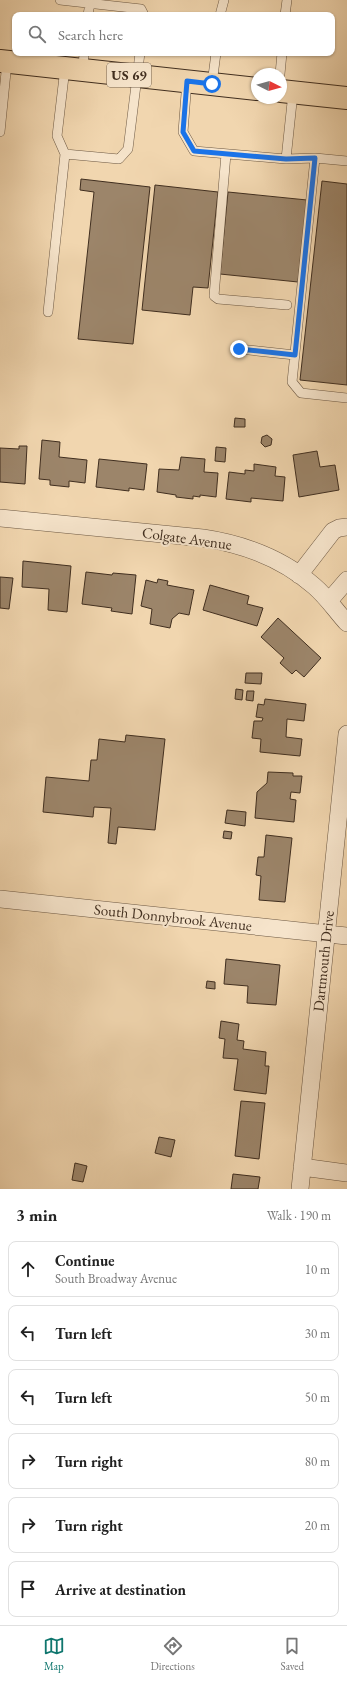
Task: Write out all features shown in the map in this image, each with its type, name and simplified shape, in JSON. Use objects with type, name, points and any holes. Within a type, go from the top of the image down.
[{"type":"main road","name":"US 69","points":[[4,62],[77,64],[137,76],[251,88]]},
{"type":"main road","points":[[287,92],[347,98]]},
{"type":"street","name":"Colgate Avenue","points":[[0,518],[203,538],[229,542],[274,560],[299,575],[316,587],[347,623]]},
{"type":"street","points":[[299,575],[333,531],[339,528],[347,527]]},
{"type":"street","points":[[329,601],[347,580]]},
{"type":"street","name":"Dartmouth Drive","points":[[300,1189],[347,734]]},
{"type":"street","name":"South Donnybrook Avenue","points":[[0,899],[347,936]]},
{"type":"street","points":[[302,1167],[347,1173]]},
{"type":"lane","points":[[60,0],[141,9],[142,12]]},
{"type":"lane","points":[[221,12],[224,0]]},
{"type":"lane","points":[[285,12],[287,0]]},
{"type":"lane","points":[[88,12],[90,3]]},
{"type":"lane","points":[[65,154],[119,159],[128,149],[140,56]]},
{"type":"lane","points":[[212,84],[216,56]]},
{"type":"lane","points":[[281,68],[282,56]]},
{"type":"lane","points":[[0,132],[4,62]]},
{"type":"lane","points":[[48,312],[65,154],[57,136],[77,64]]},
{"type":"lane","points":[[187,81],[183,132],[194,151],[286,159],[315,158],[347,161]]},
{"type":"lane","points":[[286,159],[287,104]]},
{"type":"lane","points":[[226,154],[214,296],[218,299],[287,305]]},
{"type":"lane","points":[[315,158],[292,382],[301,393],[347,398]]},
{"type":"lane","points":[[239,349],[295,355]]},
{"type":"building","points":[[81,179],[150,187],[133,344],[78,339],[94,192],[80,190]]},
{"type":"building","points":[[322,181],[347,184],[347,385],[300,380]]},
{"type":"building","points":[[155,185],[218,192],[208,288],[193,287],[190,315],[142,310]]},
{"type":"building","points":[[228,192],[307,200],[298,282],[220,274]]},
{"type":"building","points":[[235,418],[245,419],[245,427],[234,427]]},
{"type":"building","points":[[267,435],[272,439],[271,445],[265,447],[261,443],[262,437]]},
{"type":"building","points":[[42,440],[60,442],[59,457],[87,460],[85,483],[69,481],[69,487],[50,485],[50,480],[39,479]]},
{"type":"building","points":[[19,446],[27,446],[25,484],[0,482],[0,448],[19,449]]},
{"type":"building","points":[[216,447],[226,448],[225,462],[215,461]]},
{"type":"building","points":[[317,451],[320,467],[335,465],[339,490],[299,497],[293,455]]},
{"type":"building","points":[[181,457],[205,459],[204,472],[218,473],[216,497],[200,495],[200,497],[193,496],[193,499],[176,497],[176,495],[157,492],[159,469],[179,470]]},
{"type":"building","points":[[99,459],[147,464],[144,490],[129,488],[129,491],[96,487]]},
{"type":"building","points":[[254,464],[276,467],[275,476],[285,477],[283,501],[251,498],[251,502],[226,499],[229,472],[245,474],[245,470],[254,471]]},
{"type":"building","points":[[23,561],[71,566],[67,612],[48,610],[49,589],[22,587]]},
{"type":"building","points":[[86,572],[112,575],[113,573],[136,575],[132,614],[111,611],[112,608],[82,604]]},
{"type":"building","points":[[0,577],[13,578],[9,609],[0,608]]},
{"type":"building","points":[[158,579],[168,581],[167,585],[194,590],[189,615],[179,613],[172,619],[170,628],[150,624],[152,609],[141,606],[146,580],[157,583]]},
{"type":"building","points":[[210,585],[249,596],[247,604],[263,608],[257,626],[203,610]]},
{"type":"building","points":[[278,618],[321,658],[304,677],[296,670],[292,674],[280,663],[284,658],[261,637]]},
{"type":"building","points":[[246,673],[262,673],[261,684],[245,683]]},
{"type":"building","points":[[236,689],[243,690],[242,700],[235,699]]},
{"type":"building","points":[[247,691],[254,691],[253,701],[246,700]]},
{"type":"building","points":[[265,699],[306,704],[304,721],[287,719],[286,737],[302,739],[300,756],[260,752],[261,739],[252,738],[254,721],[262,721],[263,718],[256,717],[258,704],[264,705]]},
{"type":"building","points":[[126,735],[165,739],[155,830],[118,827],[116,844],[108,843],[111,808],[94,807],[93,817],[43,812],[46,777],[89,781],[91,760],[97,760],[99,739],[125,742]]},
{"type":"building","points":[[268,772],[293,773],[293,776],[302,776],[300,793],[291,792],[290,799],[296,800],[294,822],[255,818],[257,792],[267,783]]},
{"type":"building","points":[[227,810],[246,812],[245,826],[225,823]]},
{"type":"building","points":[[224,831],[232,832],[231,839],[223,838]]},
{"type":"building","points":[[266,835],[292,838],[285,902],[259,900],[261,876],[256,875],[258,857],[264,857]]},
{"type":"building","points":[[226,959],[280,965],[276,1005],[247,1003],[248,986],[224,984]]},
{"type":"building","points":[[207,981],[215,982],[215,989],[206,988]]},
{"type":"building","points":[[221,1021],[239,1024],[237,1040],[244,1041],[243,1049],[266,1052],[265,1066],[269,1066],[266,1094],[234,1090],[238,1059],[223,1058],[225,1039],[219,1038]]},
{"type":"building","points":[[241,1101],[265,1103],[259,1159],[235,1156]]},
{"type":"building","points":[[159,1137],[175,1140],[171,1157],[155,1153]]},
{"type":"building","points":[[75,1163],[87,1166],[83,1182],[72,1180]]},
{"type":"building","points":[[233,1174],[260,1177],[258,1189],[231,1189]]},
{"type":"route","points":[[212,84],[187,81],[183,132],[194,151],[286,159],[315,158],[295,355],[239,349]]}]
